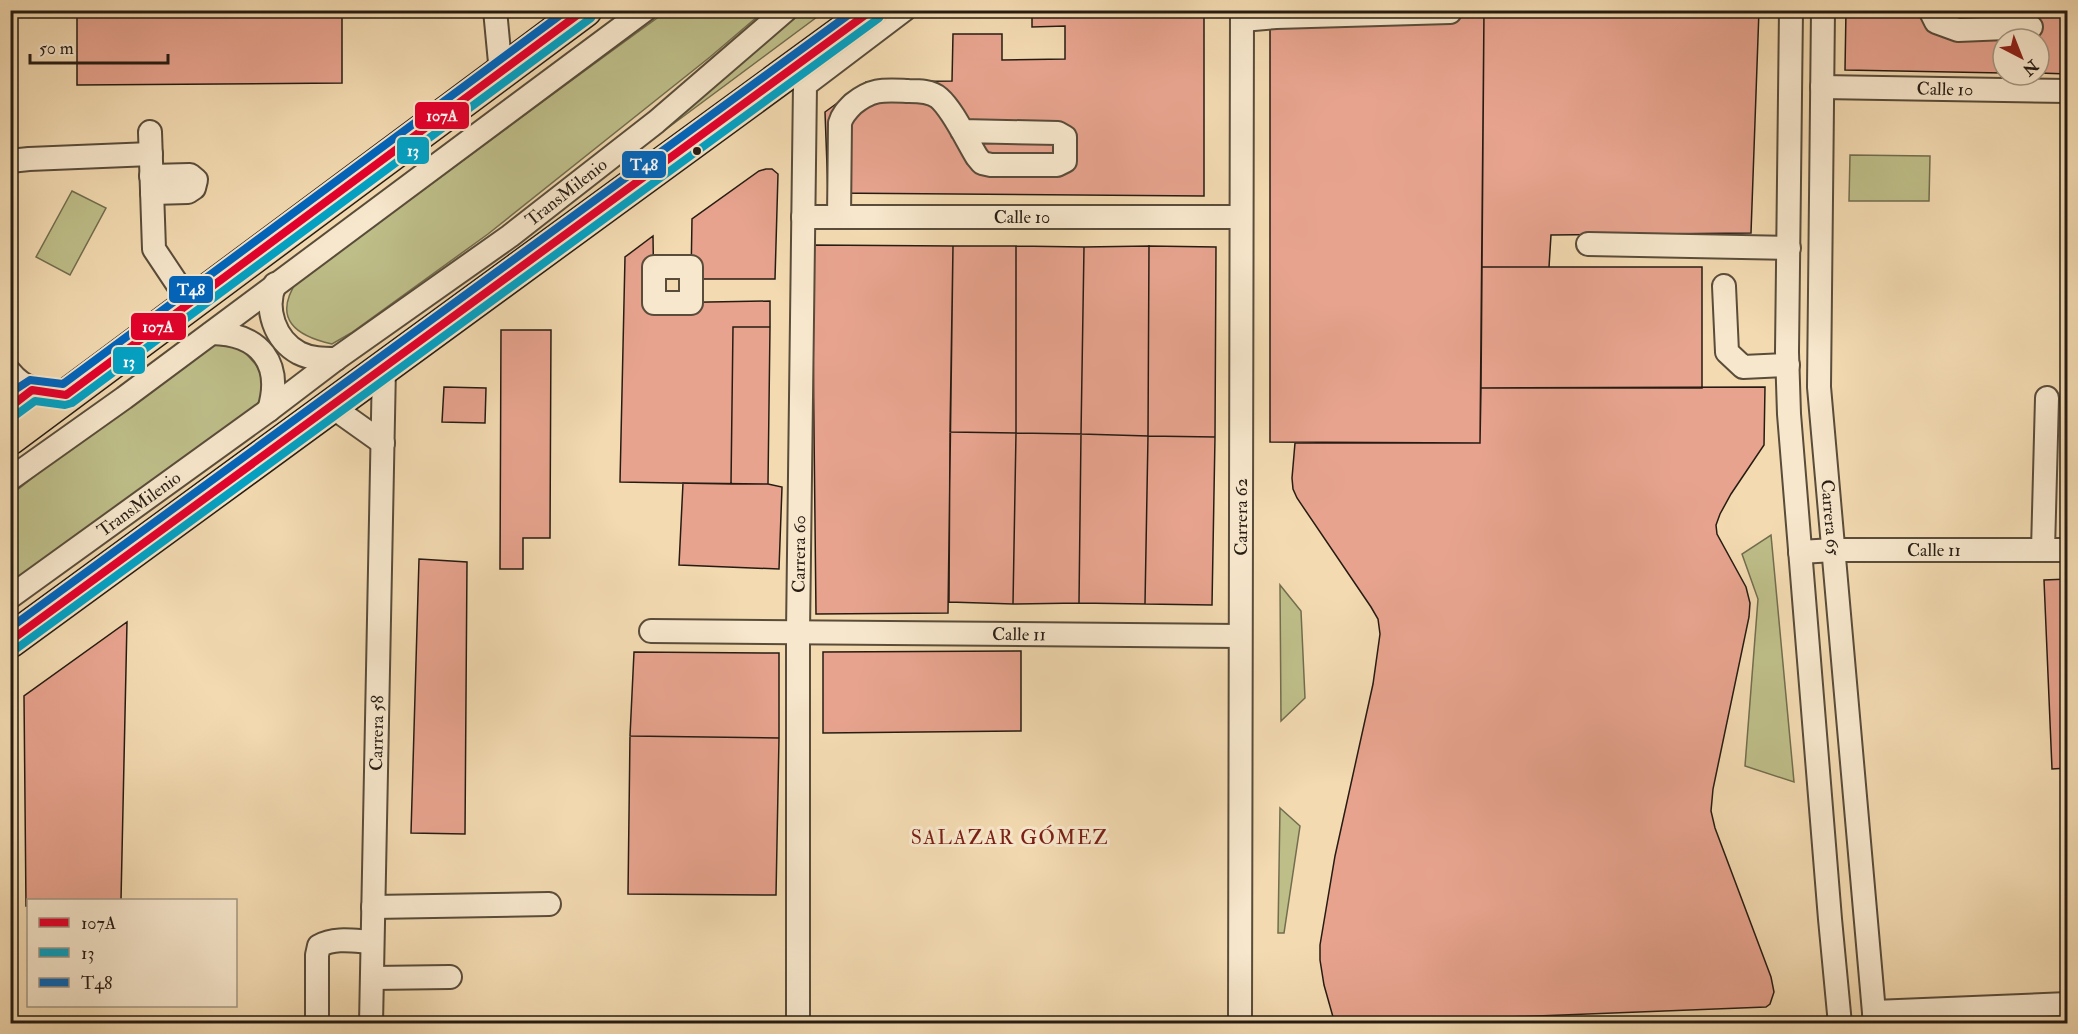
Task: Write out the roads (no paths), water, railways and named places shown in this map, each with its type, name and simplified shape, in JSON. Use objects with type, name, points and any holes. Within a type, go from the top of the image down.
[{"type":"highway","points":[[10,438],[585,10]]},
{"type":"highway","points":[[702,136],[841,10]]},
{"type":"highway","points":[[10,641],[873,10]]},
{"type":"highway","points":[[702,136],[805,85]]},
{"type":"street","points":[[495,10],[501,73]]},
{"type":"street","points":[[10,479],[389,203],[645,10]]},
{"type":"street","name":"TransMilenio","points":[[10,597],[528,221],[656,122],[786,10]]},
{"type":"street","points":[[805,85],[904,10]]},
{"type":"street","name":"Carrera 65","points":[[1791,10],[1789,405],[1840,1023]]},
{"type":"street","name":"Carrera 65","points":[[1823,10],[1820,387],[1874,1018]]},
{"type":"street","points":[[1929,10],[1936,22],[1958,30],[1991,29]]},
{"type":"street","points":[[1242,15],[1276,17],[1450,12]]},
{"type":"street","name":"Carrera 62","points":[[1240,1023],[1242,15]]},
{"type":"street","name":"Carrera 60","points":[[798,1023],[798,632],[805,85]]},
{"type":"street","name":"Calle 10","points":[[1822,87],[2067,91]]},
{"type":"street","points":[[838,217],[840,123],[845,111],[862,97],[874,91],[884,90],[928,92],[940,98],[962,131]]},
{"type":"street","points":[[150,132],[154,249],[190,303]]},
{"type":"street","points":[[10,161],[29,159],[151,174]]},
{"type":"street","name":"Calle 10","points":[[804,217],[1241,216]]},
{"type":"street","points":[[1588,244],[1789,248]]},
{"type":"street","points":[[275,284],[271,293],[270,312],[280,335],[299,353],[321,360],[336,359]]},
{"type":"street","points":[[1724,286],[1727,352],[1743,367],[1788,365]]},
{"type":"street","points":[[212,333],[238,336],[251,343],[262,354],[273,375],[273,395],[268,410]]},
{"type":"street","name":"Carrera 58","points":[[371,1023],[384,368]]},
{"type":"street","points":[[10,372],[23,385],[32,390],[66,395]]},
{"type":"street","points":[[1789,405],[1807,397],[1820,387]]},
{"type":"street","points":[[10,407],[32,390]]},
{"type":"street","points":[[2043,550],[2047,399]]},
{"type":"street","points":[[331,406],[383,443]]},
{"type":"street","name":"Calle 11","points":[[1800,552],[2067,550]]},
{"type":"street","name":"Calle 11","points":[[651,632],[1240,636]]},
{"type":"street","points":[[373,907],[549,904]]},
{"type":"street","points":[[317,1023],[319,946],[327,941],[372,942]]},
{"type":"street","points":[[372,978],[450,977]]},
{"type":"street","points":[[1874,1018],[2067,1004]]},
{"type":"district","name":"SALAZAR GÓMEZ","points":[[1010,837]]}]
